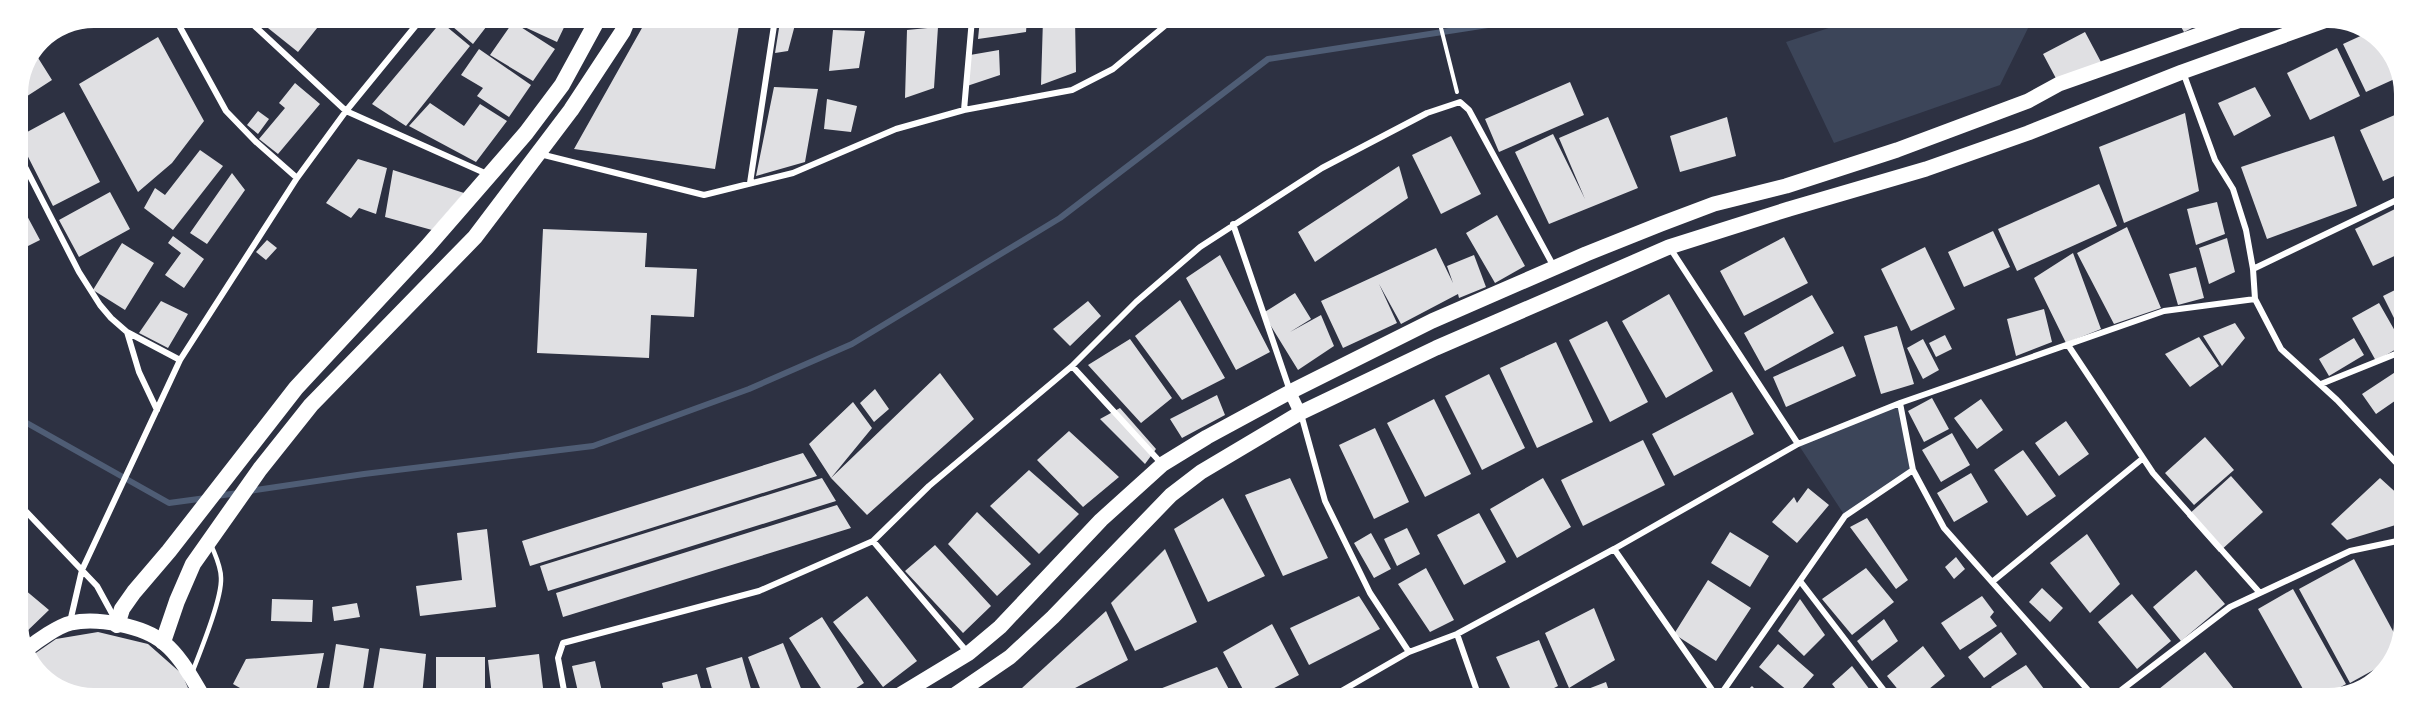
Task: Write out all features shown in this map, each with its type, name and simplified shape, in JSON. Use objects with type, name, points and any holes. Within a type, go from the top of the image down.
[{"type":"highway","points":[[117,625],[122,609],[296,388],[491,176],[562,85],[593,28]]},
{"type":"highway","points":[[164,642],[177,601],[193,564],[260,469],[311,405],[475,237],[572,110],[624,28]]},
{"type":"main road","points":[[910,688],[969,653],[1000,627],[1101,520],[1163,464],[1290,392],[1432,321],[1661,224],[1714,204],[1786,186],[1897,150],[2028,101],[2059,84],[2218,28]]},
{"type":"main road","points":[[973,688],[1035,633],[1171,495],[1201,472],[1300,413],[1436,348],[1669,247],[1926,169],[2028,133],[2182,72],[2305,28]]},
{"type":"main road","points":[[1290,392],[1300,413]]},
{"type":"main road","points":[[33,645],[70,623],[95,622],[132,627],[164,642],[176,654],[198,688]]},
{"type":"street","points":[[180,28],[226,111],[255,141],[297,178]]},
{"type":"street","points":[[257,28],[346,111],[491,176]]},
{"type":"street","points":[[70,623],[82,570],[180,360],[297,178],[346,111],[414,28]]},
{"type":"street","points":[[750,183],[774,28]]},
{"type":"street","points":[[964,110],[971,28]]},
{"type":"street","points":[[539,154],[704,195],[793,173],[896,129],[964,110],[1072,90],[1113,69],[1162,28]]},
{"type":"street","points":[[2182,72],[2215,160],[2233,189],[2246,230],[2253,269],[2255,299],[2282,349],[2320,384],[2394,460]]},
{"type":"street","points":[[564,688],[558,658],[563,643],[759,591],[873,541],[929,486],[1072,366],[1168,272],[1233,224],[1322,168],[1427,113],[1460,102],[1477,121],[1555,267]]},
{"type":"street","points":[[28,173],[79,272],[111,318],[127,332],[180,360]]},
{"type":"street","points":[[2253,269],[2393,203]]},
{"type":"street","points":[[1233,224],[1290,392]]},
{"type":"street","points":[[1669,247],[1798,444]]},
{"type":"street","points":[[1348,688],[1409,652],[1456,634],[1614,549],[1798,444],[1900,404],[2164,311],[2255,299]]},
{"type":"street","points":[[127,332],[139,372],[157,410]]},
{"type":"street","points":[[2068,345],[2142,459],[2260,593]]},
{"type":"street","points":[[2320,384],[2393,355]]},
{"type":"street","points":[[1072,366],[1163,464]]},
{"type":"street","points":[[1900,404],[1913,470],[1944,528],[2086,688]]},
{"type":"street","points":[[1300,413],[1325,501],[1370,593],[1409,652]]},
{"type":"street","points":[[1992,582],[2142,459]]},
{"type":"street","points":[[1724,688],[1845,516],[1913,470]]},
{"type":"street","points":[[29,514],[97,586],[117,625]]},
{"type":"street","points":[[873,541],[969,653]]},
{"type":"street","points":[[2124,688],[2230,607],[2350,551],[2394,542]]},
{"type":"street","points":[[1614,549],[1712,688]]},
{"type":"street","points":[[1800,581],[1881,688]]},
{"type":"street","points":[[1456,634],[1476,688]]},
{"type":"lane","points":[[190,675],[205,638],[221,580],[219,565],[209,540]]},
{"type":"path","points":[[1441,28],[1452,79]]},
{"type":"shaded area","points":[[1829,28],[2028,28],[2000,85],[1834,143],[1786,42]]},
{"type":"shaded area","points":[[1900,403],[1913,470],[1845,516],[1798,444]]},
{"type":"building","points":[[268,28],[317,28],[298,52]]},
{"type":"building","points":[[436,28],[448,28],[470,46],[406,126],[372,104]]},
{"type":"building","points":[[454,28],[485,28],[473,44]]},
{"type":"building","points":[[509,28],[522,28],[555,49],[533,81],[490,55]]},
{"type":"building","points":[[527,28],[564,28],[557,42]]},
{"type":"building","points":[[642,28],[738,28],[715,169],[574,149]]},
{"type":"building","points":[[779,28],[794,28],[788,51],[775,53]]},
{"type":"building","points":[[938,28],[934,88],[905,98],[907,30]]},
{"type":"building","points":[[979,28],[1026,28],[1026,32],[978,39]]},
{"type":"building","points":[[1043,28],[1075,28],[1076,72],[1041,85]]},
{"type":"building","points":[[833,30],[865,31],[859,68],[829,71]]},
{"type":"building","points":[[2085,32],[2101,62],[2059,84],[2043,54]]},
{"type":"building","points":[[2360,36],[2368,42],[2382,58],[2392,80],[2366,92],[2343,44]]},
{"type":"building","points":[[158,37],[204,121],[172,163],[138,192],[79,84]]},
{"type":"building","points":[[2337,48],[2360,96],[2310,120],[2287,73]]},
{"type":"building","points":[[479,49],[531,85],[509,117],[477,96],[483,88],[461,75]]},
{"type":"building","points":[[999,50],[1000,75],[967,86],[970,55]]},
{"type":"building","points":[[39,60],[52,80],[28,96],[34,69]]},
{"type":"building","points":[[1570,82],[1584,115],[1499,152],[1485,119]]},
{"type":"building","points":[[295,83],[320,104],[278,154],[259,139],[285,108],[279,103]]},
{"type":"building","points":[[774,87],[818,89],[805,162],[756,176]]},
{"type":"building","points":[[2255,87],[2271,116],[2234,136],[2218,103]]},
{"type":"building","points":[[827,99],[857,106],[851,132],[824,129]]},
{"type":"building","points":[[430,103],[464,126],[480,104],[507,121],[476,162],[409,126]]},
{"type":"building","points":[[258,111],[269,119],[258,134],[247,125]]},
{"type":"building","points":[[64,112],[100,182],[53,206],[28,157],[28,132]]},
{"type":"building","points":[[2185,113],[2199,191],[2124,223],[2099,147]]},
{"type":"building","points":[[2393,116],[2393,176],[2383,181],[2360,130]]},
{"type":"building","points":[[1608,117],[1638,188],[1549,224],[1515,152],[1553,134],[1585,199],[1559,138]]},
{"type":"building","points":[[1727,117],[1736,156],[1680,172],[1670,136]]},
{"type":"building","points":[[1451,136],[1481,194],[1441,214],[1412,155]]},
{"type":"building","points":[[2334,136],[2357,206],[2267,239],[2241,167]]},
{"type":"building","points":[[200,150],[223,166],[173,230],[144,208],[155,188],[165,195]]},
{"type":"building","points":[[358,159],[387,168],[376,214],[359,208],[351,218],[326,203]]},
{"type":"building","points":[[1399,166],[1408,198],[1315,262],[1298,232]]},
{"type":"building","points":[[393,170],[464,193],[432,230],[385,217]]},
{"type":"building","points":[[232,173],[245,190],[207,244],[190,233]]},
{"type":"building","points":[[2099,184],[2117,226],[2017,271],[1998,229]]},
{"type":"building","points":[[110,192],[130,229],[79,257],[59,220]]},
{"type":"building","points":[[2217,202],[2225,234],[2196,245],[2187,209]]},
{"type":"building","points":[[2393,210],[2393,257],[2373,266],[2355,229]]},
{"type":"building","points":[[1497,215],[1525,266],[1495,283],[1466,233]]},
{"type":"building","points":[[28,218],[40,240],[28,246]]},
{"type":"building","points":[[2127,227],[2161,308],[2114,324],[2077,253]]},
{"type":"building","points":[[543,229],[647,233],[645,267],[697,269],[694,317],[651,315],[649,358],[537,353]]},
{"type":"building","points":[[1993,231],[2010,267],[1964,287],[1948,252]]},
{"type":"building","points":[[173,236],[204,259],[184,288],[165,275],[181,253],[168,243]]},
{"type":"building","points":[[1784,237],[1808,283],[1744,316],[1720,271]]},
{"type":"building","points":[[2227,238],[2235,272],[2209,284],[2199,248]]},
{"type":"building","points":[[267,240],[277,248],[266,260],[256,252]]},
{"type":"building","points":[[122,243],[154,263],[125,310],[93,290]]},
{"type":"building","points":[[1925,247],[1955,309],[1911,331],[1881,269]]},
{"type":"building","points":[[1436,248],[1453,283],[1447,266],[1474,255],[1486,287],[1459,298],[1458,294],[1401,324],[1379,284],[1397,323],[1343,348],[1321,301]]},
{"type":"building","points":[[2073,253],[2101,329],[2066,343],[2034,278]]},
{"type":"building","points":[[1220,255],[1270,352],[1236,370],[1186,278]]},
{"type":"building","points":[[2196,267],[2204,298],[2178,305],[2169,274]]},
{"type":"building","points":[[2393,291],[2393,317],[2383,296]]},
{"type":"building","points":[[1295,293],[1311,319],[1290,332],[1321,315],[1334,346],[1298,370],[1263,313]]},
{"type":"building","points":[[1669,294],[1713,371],[1666,398],[1622,321]]},
{"type":"building","points":[[1812,295],[1834,333],[1765,371],[1744,333]]},
{"type":"building","points":[[1180,300],[1225,378],[1182,400],[1135,336]]},
{"type":"building","points":[[161,301],[188,314],[168,348],[139,333]]},
{"type":"building","points":[[1088,301],[1101,316],[1070,346],[1053,329]]},
{"type":"building","points":[[2379,303],[2393,328],[2393,351],[2376,361],[2352,318]]},
{"type":"building","points":[[2044,309],[2052,342],[2016,356],[2007,319]]},
{"type":"building","points":[[1607,321],[1648,402],[1610,422],[1569,340]]},
{"type":"building","points":[[2235,323],[2245,338],[2222,366],[2203,336]]},
{"type":"building","points":[[1897,326],[1914,384],[1881,394],[1864,336]]},
{"type":"building","points":[[1945,335],[1952,349],[1936,357],[1929,343]]},
{"type":"building","points":[[2199,337],[2219,366],[2190,387],[2165,354]]},
{"type":"building","points":[[2354,338],[2364,355],[2329,376],[2319,359]]},
{"type":"building","points":[[1130,339],[1172,398],[1141,423],[1088,365]]},
{"type":"building","points":[[1923,339],[1939,370],[1923,379],[1907,348]]},
{"type":"building","points":[[1556,342],[1593,422],[1537,448],[1500,368]]},
{"type":"building","points":[[1843,346],[1856,376],[1786,407],[1773,377]]},
{"type":"building","points":[[940,373],[974,419],[867,515],[831,478]]},
{"type":"building","points":[[2394,373],[2394,402],[2376,414],[2362,394]]},
{"type":"building","points":[[1489,374],[1525,448],[1482,470],[1445,396]]},
{"type":"building","points":[[875,389],[889,409],[874,422],[860,403]]},
{"type":"building","points":[[1732,392],[1754,434],[1674,476],[1652,434]]},
{"type":"building","points":[[1217,395],[1225,415],[1182,438],[1170,419]]},
{"type":"building","points":[[1932,398],[1949,429],[1924,442],[1908,411]]},
{"type":"building","points":[[1434,399],[1471,474],[1425,497],[1387,423]]},
{"type":"building","points":[[1981,399],[2003,430],[1977,449],[1954,418]]},
{"type":"building","points":[[853,402],[872,428],[831,478],[809,444]]},
{"type":"building","points":[[1120,408],[1156,449],[1145,464],[1100,419]]},
{"type":"building","points":[[2066,421],[2089,454],[2059,476],[2035,443]]},
{"type":"building","points":[[1375,428],[1409,502],[1374,519],[1339,445]]},
{"type":"building","points":[[1069,431],[1119,477],[1083,507],[1037,460]]},
{"type":"building","points":[[1952,433],[1970,465],[1941,482],[1922,450]]},
{"type":"building","points":[[2205,437],[2234,470],[2194,505],[2165,473]]},
{"type":"building","points":[[1643,440],[1665,485],[1583,526],[1561,480]]},
{"type":"building","points":[[2023,450],[2056,496],[2027,516],[1994,470]]},
{"type":"building","points":[[803,453],[817,476],[530,566],[522,541]]},
{"type":"building","points":[[1029,470],[1079,514],[1039,554],[990,506]]},
{"type":"building","points":[[1971,473],[1988,502],[1954,522],[1937,493]]},
{"type":"building","points":[[2231,476],[2263,512],[2219,552],[2187,516]]},
{"type":"building","points":[[822,478],[836,501],[548,591],[540,566]]},
{"type":"building","points":[[1290,478],[1328,558],[1283,576],[1245,495]]},
{"type":"building","points":[[1543,478],[1571,527],[1517,558],[1490,509]]},
{"type":"building","points":[[2380,478],[2394,491],[2394,526],[2347,540],[2331,524]]},
{"type":"building","points":[[1808,488],[1829,505],[1797,543],[1772,522],[1794,497],[1797,503]]},
{"type":"building","points":[[1223,498],[1265,576],[1208,602],[1174,529]]},
{"type":"building","points":[[837,505],[851,528],[563,617],[556,593]]},
{"type":"building","points":[[977,512],[1031,564],[997,596],[948,544]]},
{"type":"building","points":[[1479,513],[1506,562],[1464,585],[1437,535]]},
{"type":"building","points":[[1867,518],[1908,580],[1896,589],[1850,527]]},
{"type":"building","points":[[1407,528],[1420,554],[1397,566],[1384,539]]},
{"type":"building","points":[[487,529],[496,607],[420,616],[416,586],[462,580],[457,533]]},
{"type":"building","points":[[1730,532],[1769,556],[1750,587],[1711,563]]},
{"type":"building","points":[[1371,533],[1391,569],[1374,578],[1354,543]]},
{"type":"building","points":[[2087,534],[2120,584],[2090,613],[2050,563]]},
{"type":"building","points":[[935,545],[991,606],[963,633],[905,571]]},
{"type":"building","points":[[1165,549],[1197,622],[1135,651],[1111,603]]},
{"type":"building","points":[[1956,557],[1965,569],[1954,579],[1945,567]]},
{"type":"building","points":[[2354,559],[2393,631],[2382,658],[2370,672],[2350,683],[2299,589]]},
{"type":"building","points":[[1426,568],[1454,620],[1430,632],[1398,584]]},
{"type":"building","points":[[1866,568],[1894,602],[1852,635],[1822,599]]},
{"type":"building","points":[[2196,570],[2225,604],[2181,641],[2153,607]]},
{"type":"building","points":[[1708,580],[1751,608],[1716,661],[1674,634]]},
{"type":"building","points":[[2042,588],[2063,608],[2050,622],[2029,602]]},
{"type":"building","points":[[2293,589],[2346,684],[2328,688],[2302,688],[2258,609]]},
{"type":"building","points":[[29,593],[49,610],[29,629]]},
{"type":"building","points":[[2132,594],[2171,641],[2137,669],[2098,622]]},
{"type":"building","points":[[867,596],[917,661],[883,687],[833,622]]},
{"type":"building","points":[[1359,596],[1380,629],[1309,665],[1290,628]]},
{"type":"building","points":[[1982,596],[1994,612],[1990,617],[1997,626],[1960,650],[1941,623]]},
{"type":"building","points":[[272,599],[313,600],[312,622],[271,621]]},
{"type":"building","points":[[1800,599],[1825,635],[1804,656],[1778,631]]},
{"type":"building","points":[[357,603],[360,617],[334,621],[332,607]]},
{"type":"building","points":[[1594,608],[1615,660],[1569,688],[1545,633]]},
{"type":"building","points":[[1106,611],[1128,660],[1075,688],[1022,688]]},
{"type":"building","points":[[822,617],[864,683],[856,688],[821,688],[789,638]]},
{"type":"building","points":[[1884,619],[1898,641],[1872,661],[1857,641]]},
{"type":"building","points":[[1272,624],[1299,675],[1274,688],[1242,688],[1223,652]]},
{"type":"building","points":[[98,632],[148,644],[182,674],[188,688],[94,688],[65,681],[51,671],[36,653],[56,639]]},
{"type":"building","points":[[2001,632],[2017,654],[1984,678],[1968,657]]},
{"type":"building","points":[[1539,640],[1558,686],[1554,688],[1510,688],[1496,657]]},
{"type":"building","points":[[783,643],[801,688],[760,688],[748,657]]},
{"type":"building","points":[[336,644],[369,649],[363,688],[329,688]]},
{"type":"building","points":[[1778,644],[1814,675],[1803,688],[1784,688],[1759,667]]},
{"type":"building","points":[[1923,646],[1945,676],[1930,688],[1897,688],[1887,676]]},
{"type":"building","points":[[380,648],[426,654],[423,688],[373,688]]},
{"type":"building","points":[[2205,652],[2233,688],[2160,688]]},
{"type":"building","points":[[324,653],[317,688],[240,688],[233,684],[246,659]]},
{"type":"building","points":[[539,654],[543,688],[491,688],[488,660]]},
{"type":"building","points":[[436,657],[485,657],[485,688],[436,688]]},
{"type":"building","points":[[742,657],[751,688],[712,688],[706,668]]},
{"type":"building","points":[[595,661],[601,688],[577,688],[572,666]]},
{"type":"building","points":[[2026,665],[2043,688],[1992,688]]},
{"type":"building","points":[[1852,666],[1868,688],[1835,688],[1832,684]]},
{"type":"building","points":[[1217,667],[1228,688],[1162,688]]},
{"type":"building","points":[[697,674],[701,688],[663,688],[662,683]]},
{"type":"building","points":[[1606,682],[1608,688],[1590,688]]},
{"type":"waterway","points":[[249,491],[364,474],[593,446],[749,389],[852,344],[1060,218],[1268,59],[1468,28]]},
{"type":"waterway","points":[[29,424],[169,503],[206,498]]},
{"type":"waterway","points":[[216,496],[239,493]]}]
